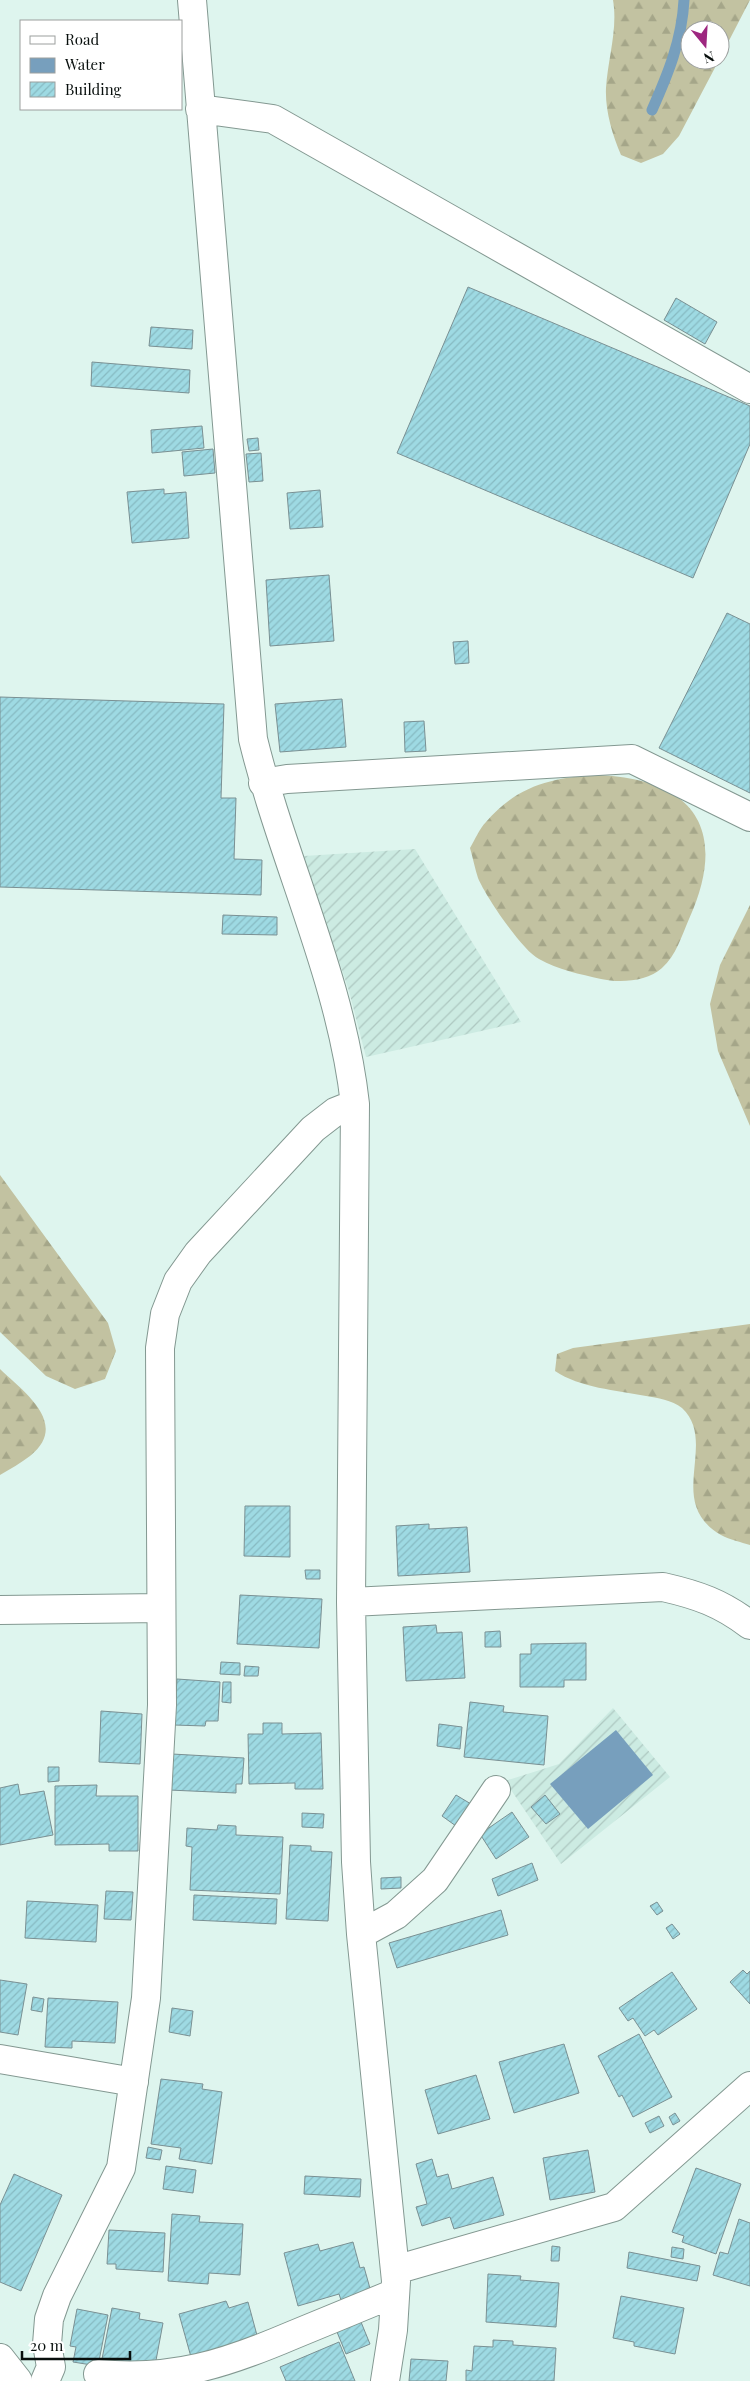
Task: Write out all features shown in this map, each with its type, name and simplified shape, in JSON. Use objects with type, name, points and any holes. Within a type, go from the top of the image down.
[{"type":"street","points":[[192,0],[253,739],[263,783],[342,1023],[351,1068],[355,1104],[351,1602],[356,1862],[361,1934],[395,2281],[393,2330],[385,2381]]},
{"type":"street","points":[[200,109],[273,120],[750,389]]},
{"type":"street","points":[[263,783],[287,779],[632,759],[750,817]]},
{"type":"street","points":[[45,2381],[51,2367],[47,2344],[49,2319],[58,2296],[122,2168],[146,1998],[162,1706],[160,1348],[165,1314],[178,1281],[198,1254],[314,1129],[335,1112],[355,1104]]},
{"type":"street","points":[[351,1602],[663,1587],[696,1594],[728,1609],[750,1625]]},
{"type":"street","points":[[0,1610],[161,1608]]},
{"type":"street","points":[[361,1934],[396,1915],[435,1880],[496,1790]]},
{"type":"street","points":[[0,2059],[134,2082]]},
{"type":"street","points":[[98,2374],[123,2378],[156,2377],[188,2373],[220,2365],[395,2281],[614,2207],[750,2086]]},
{"type":"shaded area","points":[[415,849],[521,1022],[366,1057],[349,991],[304,856]]},
{"type":"shaded area","points":[[613,1708],[670,1777],[561,1864],[505,1781],[559,1764]]},
{"type":"green space","points":[[613,0],[750,0],[730,39],[730,20],[680,20],[680,70],[714,70],[679,136],[663,154],[641,163],[621,155],[608,113],[606,88],[614,33]]},
{"type":"green space","points":[[600,775],[633,779],[660,787],[680,799],[695,816],[703,836],[705,860],[701,887],[678,945],[671,958],[662,968],[656,973],[641,979],[608,980],[577,973],[554,966],[532,954],[514,934],[489,897],[478,878],[470,848],[479,831],[498,809],[524,791],[552,781]]},
{"type":"green space","points":[[750,905],[750,1126],[718,1051],[710,1004],[720,965]]},
{"type":"green space","points":[[0,1175],[108,1323],[116,1351],[105,1379],[75,1389],[46,1376],[0,1332]]},
{"type":"green space","points":[[750,1324],[750,1545],[721,1535],[704,1522],[696,1506],[693,1490],[696,1438],[692,1422],[682,1408],[674,1403],[660,1399],[587,1385],[555,1371],[557,1354],[573,1348]]},
{"type":"green space","points":[[0,1369],[31,1398],[44,1420],[46,1432],[41,1444],[30,1456],[0,1475]]},
{"type":"water","points":[[616,1730],[653,1775],[588,1829],[550,1784]]},
{"type":"building","points":[[468,287],[750,406],[750,444],[693,578],[397,453]]},
{"type":"building","points":[[676,298],[717,322],[705,344],[664,320]]},
{"type":"building","points":[[151,327],[193,330],[192,349],[149,346]]},
{"type":"building","points":[[92,362],[190,370],[189,393],[91,386]]},
{"type":"building","points":[[202,426],[204,448],[152,453],[151,430]]},
{"type":"building","points":[[258,438],[259,450],[249,451],[247,439]]},
{"type":"building","points":[[213,449],[215,473],[184,476],[182,452]]},
{"type":"building","points":[[261,453],[263,481],[249,482],[246,454]]},
{"type":"building","points":[[164,489],[164,494],[186,492],[189,538],[132,543],[127,492]]},
{"type":"building","points":[[320,490],[323,527],[290,529],[287,493]]},
{"type":"building","points":[[329,575],[334,641],[270,646],[266,580]]},
{"type":"building","points":[[727,613],[750,624],[750,793],[659,748]]},
{"type":"building","points":[[468,641],[469,663],[455,664],[453,642]]},
{"type":"building","points":[[0,697],[224,704],[221,798],[236,798],[234,859],[262,860],[261,895],[0,887]]},
{"type":"building","points":[[342,699],[346,747],[280,752],[275,704]]},
{"type":"building","points":[[424,721],[426,751],[405,752],[404,722]]},
{"type":"building","points":[[223,915],[277,917],[277,935],[222,934]]},
{"type":"building","points":[[245,1506],[290,1506],[290,1557],[244,1556]]},
{"type":"building","points":[[429,1524],[429,1529],[467,1527],[470,1572],[398,1576],[396,1526]]},
{"type":"building","points":[[305,1570],[320,1570],[320,1579],[306,1579]]},
{"type":"building","points":[[240,1595],[322,1599],[319,1648],[237,1644]]},
{"type":"building","points":[[436,1625],[437,1633],[462,1632],[465,1678],[406,1681],[403,1627]]},
{"type":"building","points":[[500,1631],[501,1647],[485,1647],[485,1632]]},
{"type":"building","points":[[586,1643],[586,1680],[564,1680],[564,1687],[520,1687],[520,1654],[531,1654],[531,1644]]},
{"type":"building","points":[[221,1662],[240,1663],[240,1675],[220,1674]]},
{"type":"building","points":[[245,1666],[259,1667],[258,1676],[244,1676]]},
{"type":"building","points":[[177,1679],[220,1682],[218,1721],[206,1721],[205,1726],[174,1725]]},
{"type":"building","points":[[223,1682],[231,1682],[231,1703],[222,1702]]},
{"type":"building","points":[[470,1702],[504,1706],[503,1712],[548,1716],[544,1765],[464,1757]]},
{"type":"building","points":[[101,1711],[142,1714],[140,1764],[99,1762]]},
{"type":"building","points":[[263,1723],[282,1723],[282,1734],[321,1733],[323,1789],[295,1789],[295,1783],[249,1784],[248,1734],[263,1734]]},
{"type":"building","points":[[439,1724],[462,1727],[460,1749],[437,1746]]},
{"type":"building","points":[[172,1754],[244,1758],[242,1784],[236,1784],[236,1793],[169,1790]]},
{"type":"building","points":[[48,1767],[59,1767],[59,1781],[48,1782]]},
{"type":"building","points":[[18,1784],[20,1795],[44,1791],[53,1835],[0,1845],[0,1788]]},
{"type":"building","points":[[97,1785],[96,1796],[138,1796],[138,1851],[109,1851],[109,1844],[55,1845],[55,1786]]},
{"type":"building","points":[[456,1795],[471,1804],[456,1826],[442,1816]]},
{"type":"building","points":[[545,1795],[560,1814],[546,1824],[531,1807]]},
{"type":"building","points":[[512,1812],[529,1837],[496,1859],[480,1834]]},
{"type":"building","points":[[302,1813],[324,1814],[323,1828],[302,1827]]},
{"type":"building","points":[[218,1825],[236,1826],[236,1835],[283,1837],[280,1894],[190,1890],[192,1847],[186,1846],[187,1828],[217,1830]]},
{"type":"building","points":[[290,1845],[311,1846],[311,1851],[332,1852],[328,1921],[286,1919]]},
{"type":"building","points":[[532,1863],[538,1880],[498,1896],[492,1879]]},
{"type":"building","points":[[401,1877],[401,1888],[381,1889],[381,1878]]},
{"type":"building","points":[[106,1891],[133,1892],[131,1920],[104,1919]]},
{"type":"building","points":[[194,1895],[277,1899],[276,1924],[193,1920]]},
{"type":"building","points":[[27,1901],[98,1905],[96,1942],[25,1938]]},
{"type":"building","points":[[657,1902],[663,1911],[657,1915],[650,1906]]},
{"type":"building","points":[[501,1910],[508,1935],[397,1968],[389,1943]]},
{"type":"building","points":[[672,1924],[680,1934],[673,1939],[666,1928]]},
{"type":"building","points":[[743,1970],[747,1974],[750,1971],[750,2004],[730,1982]]},
{"type":"building","points":[[672,1972],[697,2009],[658,2035],[654,2030],[645,2036],[633,2018],[628,2021],[619,2008]]},
{"type":"building","points":[[0,1980],[27,1984],[18,2035],[0,2032]]},
{"type":"building","points":[[33,1997],[44,1999],[42,2012],[31,2010]]},
{"type":"building","points":[[48,1998],[118,2002],[115,2043],[72,2041],[72,2048],[45,2047]]},
{"type":"building","points":[[172,2008],[193,2011],[190,2036],[169,2032]]},
{"type":"building","points":[[639,2034],[672,2097],[633,2117],[622,2095],[619,2097],[598,2056]]},
{"type":"building","points":[[564,2044],[579,2093],[514,2113],[499,2062]]},
{"type":"building","points":[[476,2075],[490,2119],[438,2134],[425,2090]]},
{"type":"building","points":[[161,2079],[203,2084],[202,2089],[222,2092],[212,2164],[179,2159],[181,2148],[151,2144]]},
{"type":"building","points":[[675,2113],[680,2121],[673,2125],[669,2117]]},
{"type":"building","points":[[659,2116],[664,2126],[650,2133],[645,2123]]},
{"type":"building","points":[[148,2147],[162,2150],[160,2160],[146,2158]]},
{"type":"building","points":[[588,2150],[595,2192],[550,2200],[543,2158]]},
{"type":"building","points":[[432,2159],[437,2177],[448,2174],[452,2189],[493,2177],[504,2215],[454,2229],[450,2217],[422,2226],[416,2207],[427,2204],[416,2164]]},
{"type":"building","points":[[166,2166],[196,2170],[193,2193],[163,2189]]},
{"type":"building","points":[[696,2168],[741,2184],[716,2254],[682,2242],[684,2236],[672,2232]]},
{"type":"building","points":[[14,2174],[62,2195],[21,2291],[0,2282],[0,2205]]},
{"type":"building","points":[[305,2176],[361,2179],[360,2197],[304,2194]]},
{"type":"building","points":[[172,2214],[200,2216],[199,2222],[243,2224],[240,2275],[209,2273],[208,2284],[168,2281]]},
{"type":"building","points":[[739,2219],[750,2223],[750,2286],[713,2275],[720,2252],[728,2254]]},
{"type":"building","points":[[109,2230],[165,2233],[163,2272],[116,2269],[116,2264],[107,2264]]},
{"type":"building","points":[[353,2242],[360,2268],[364,2267],[371,2292],[341,2300],[339,2294],[298,2306],[284,2253],[318,2244],[320,2251]]},
{"type":"building","points":[[552,2246],[560,2247],[559,2261],[551,2261]]},
{"type":"building","points":[[672,2247],[684,2249],[683,2259],[671,2257]]},
{"type":"building","points":[[629,2252],[700,2266],[697,2281],[627,2268]]},
{"type":"building","points":[[488,2274],[521,2276],[520,2280],[559,2283],[556,2327],[486,2322]]},
{"type":"building","points":[[621,2296],[684,2308],[675,2354],[634,2346],[634,2342],[613,2338]]},
{"type":"building","points":[[226,2301],[229,2308],[248,2302],[258,2339],[191,2357],[179,2314]]},
{"type":"building","points":[[112,2308],[140,2313],[139,2319],[163,2323],[154,2371],[102,2359]]},
{"type":"building","points":[[77,2309],[108,2315],[98,2366],[73,2362],[76,2347],[70,2346]]},
{"type":"building","points":[[361,2322],[370,2344],[346,2354],[337,2332]]},
{"type":"building","points":[[493,2340],[513,2341],[513,2345],[556,2348],[554,2381],[466,2381],[466,2370],[472,2371],[474,2346],[493,2347]]},
{"type":"building","points":[[339,2342],[355,2381],[286,2381],[280,2367]]},
{"type":"building","points":[[411,2359],[448,2361],[446,2381],[409,2381]]},
{"type":"waterway","points":[[652,110],[669,70],[677,43],[684,0]]}]
